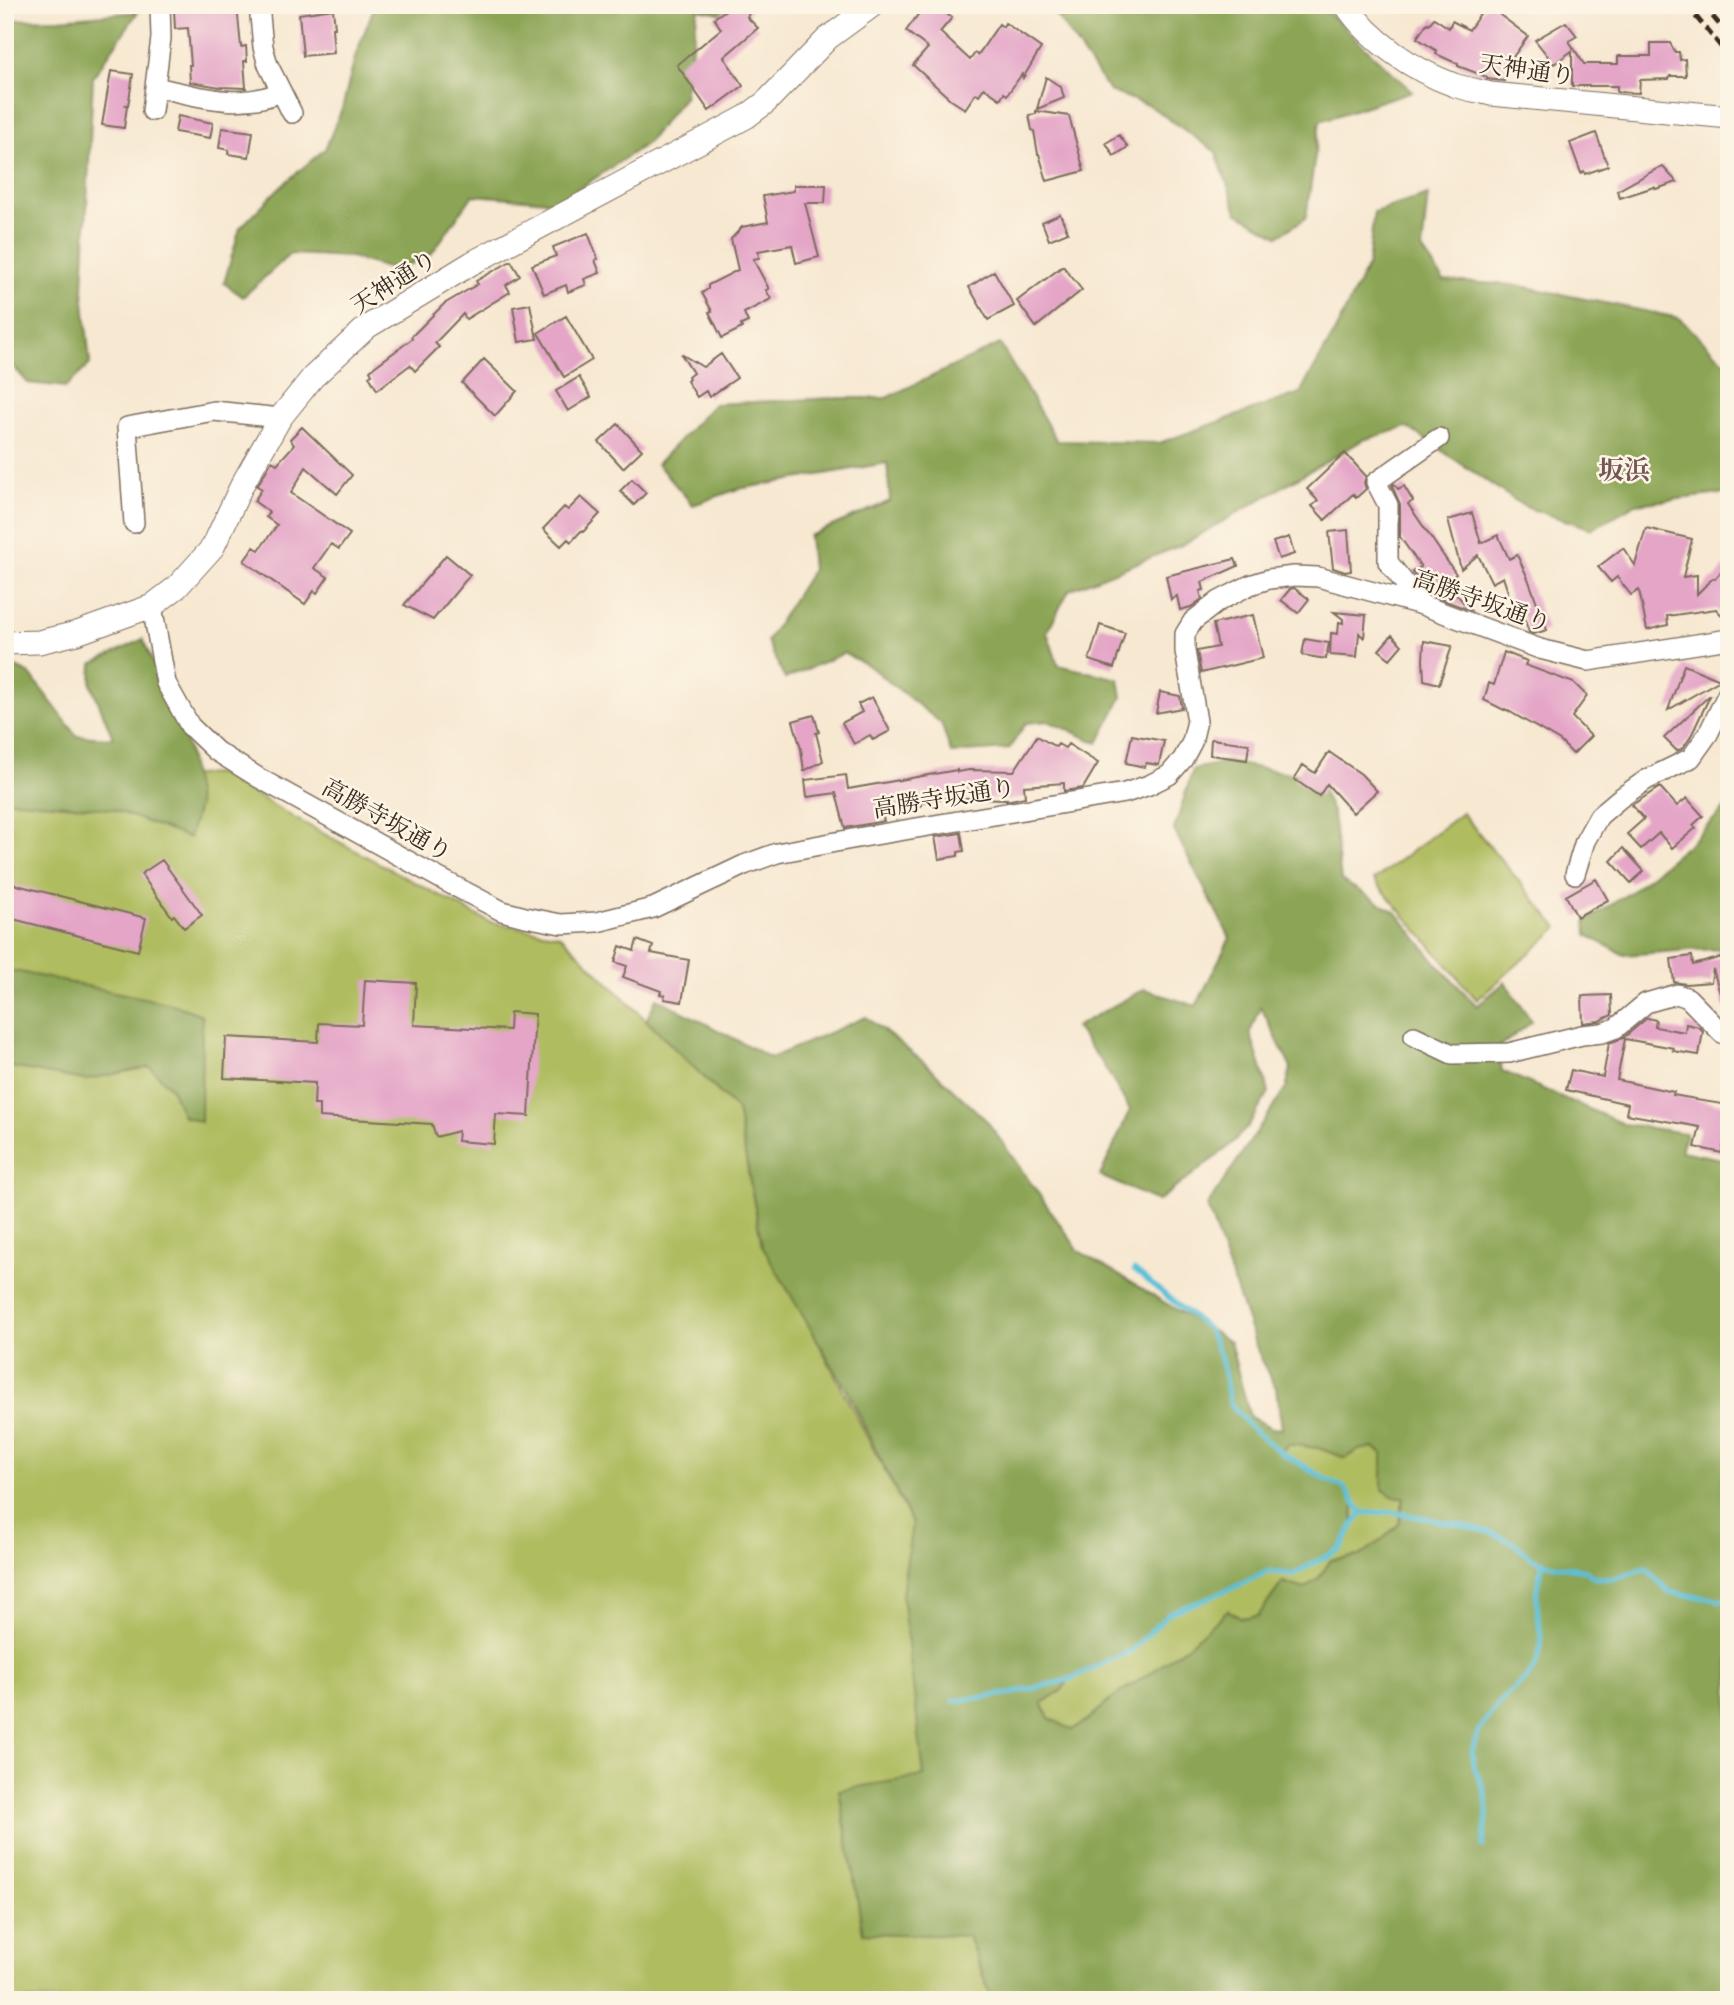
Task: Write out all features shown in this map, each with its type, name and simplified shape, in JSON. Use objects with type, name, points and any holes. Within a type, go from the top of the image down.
[{"type":"street","points":[[152,111],[162,38],[160,5]]},
{"type":"street","points":[[259,5],[263,47],[268,65],[292,113]]},
{"type":"street","name":"天神通り","points":[[5,643],[39,642],[77,633],[152,606],[177,587],[213,547],[242,485],[281,418],[313,377],[367,327],[472,263],[746,117],[766,102],[828,38],[873,5]]},
{"type":"street","name":"天神通り","points":[[1346,5],[1352,15],[1384,46],[1420,69],[1454,85],[1491,94],[1729,117]]},
{"type":"street","points":[[155,87],[222,101],[244,102],[263,100],[281,92]]},
{"type":"street","points":[[134,523],[127,428],[214,411],[281,418]]},
{"type":"street","points":[[1422,605],[1388,562],[1388,505],[1376,482],[1439,438]]},
{"type":"street","name":"高勝寺坂通り","points":[[152,606],[166,683],[190,726],[216,751],[259,778],[502,911],[561,924],[597,922],[653,908],[744,865],[777,853],[863,836],[1125,793],[1149,785],[1169,775],[1183,760],[1198,721],[1185,651],[1185,635],[1193,621],[1219,601],[1250,585],[1269,579],[1318,577],[1422,605],[1540,649],[1588,661],[1729,639]]},
{"type":"street","points":[[1575,874],[1585,841],[1599,817],[1646,780],[1691,758],[1708,734],[1729,691]]},
{"type":"street","points":[[1414,1036],[1452,1054],[1509,1053],[1582,1035],[1602,1033],[1616,1028],[1646,1003],[1677,994],[1688,998],[1722,1033],[1729,1036]]},
{"type":"green space","points":[[375,5],[749,5],[731,15],[698,9],[684,97],[647,143],[560,202],[473,195],[432,253],[397,271],[350,257],[290,254],[243,297],[224,283],[240,228],[279,188],[325,149],[342,109],[356,54]]},
{"type":"green space","points":[[1049,5],[1320,5],[1412,91],[1320,121],[1306,218],[1278,236],[1237,212],[1216,152],[1150,106],[1109,91]]},
{"type":"green space","points":[[138,12],[93,77],[83,290],[90,364],[66,387],[28,383],[5,357],[5,20],[59,19]]},
{"type":"green space","points":[[1428,195],[1422,249],[1444,281],[1516,285],[1679,318],[1729,366],[1729,493],[1636,504],[1592,529],[1525,507],[1407,427],[1363,440],[1182,545],[1069,590],[1047,632],[1058,665],[1119,679],[1122,697],[1098,743],[1048,721],[1026,723],[1009,749],[951,753],[941,723],[869,666],[844,653],[785,679],[767,641],[812,570],[809,536],[890,501],[887,463],[738,489],[693,505],[657,464],[714,404],[886,398],[1000,344],[1057,441],[1159,443],[1300,393],[1368,265],[1374,212]]},
{"type":"green space","points":[[143,639],[188,748],[198,806],[189,838],[112,809],[5,800],[5,662],[29,673],[77,736],[113,738],[91,684],[92,664]]},
{"type":"green space","points":[[1226,762],[1317,778],[1333,814],[1341,880],[1397,913],[1438,965],[1477,1006],[1505,982],[1532,1022],[1498,1048],[1502,1071],[1623,1124],[1686,1133],[1681,1151],[1727,1160],[1729,1154],[1729,2000],[992,2000],[968,1936],[863,1933],[839,1790],[924,1776],[902,1595],[912,1523],[846,1389],[762,1246],[737,1110],[646,1020],[657,998],[771,1058],[866,1017],[926,1064],[987,1121],[1079,1251],[1230,1342],[1250,1417],[1272,1428],[1282,1429],[1276,1388],[1261,1360],[1207,1206],[1286,1088],[1291,1068],[1261,1007],[1250,1032],[1269,1092],[1247,1128],[1226,1149],[1158,1201],[1100,1176],[1130,1110],[1103,1064],[1075,1027],[1144,989],[1196,1006],[1230,938],[1174,830],[1193,769]],"holes":[[[1288,1444],[1318,1448],[1346,1458],[1358,1450],[1373,1447],[1382,1453],[1382,1489],[1394,1497],[1404,1497],[1399,1524],[1360,1556],[1331,1560],[1319,1578],[1304,1589],[1283,1582],[1258,1616],[1240,1618],[1228,1610],[1191,1643],[1072,1730],[1049,1718],[1042,1703],[1062,1690],[1068,1680],[1132,1650],[1169,1613],[1269,1571],[1292,1575],[1341,1548],[1353,1525],[1354,1499],[1344,1487],[1281,1452]]]},
{"type":"green space","points":[[222,774],[296,819],[489,922],[560,935],[737,1110],[762,1246],[793,1294],[912,1523],[1014,2000],[5,2000],[5,782]]},
{"type":"green space","points":[[1728,805],[1729,949],[1624,955],[1587,935],[1586,921],[1632,891],[1690,843]]},
{"type":"green space","points":[[1462,813],[1558,928],[1477,1000],[1374,880]]},
{"type":"green space","points":[[5,969],[172,1004],[202,1015],[201,1122],[183,1116],[171,1088],[150,1067],[84,1080],[5,1066]]},
{"type":"green space","points":[[1288,1444],[1318,1448],[1346,1458],[1358,1450],[1373,1447],[1382,1453],[1404,1496],[1399,1524],[1360,1556],[1331,1560],[1319,1578],[1304,1589],[1283,1582],[1258,1616],[1240,1618],[1228,1611],[1191,1643],[1072,1730],[1049,1718],[1042,1703],[1062,1690],[1068,1680],[1132,1650],[1169,1613],[1269,1571],[1292,1575],[1344,1487],[1280,1452]]},
{"type":"building","points":[[237,5],[241,47],[246,46],[246,88],[190,82],[188,28],[175,29],[174,9]]},
{"type":"building","points":[[733,5],[753,5],[747,17],[758,28],[724,57],[743,86],[709,111],[677,65],[721,29],[714,18]]},
{"type":"building","points":[[925,5],[935,5],[952,18],[940,32],[970,60],[975,53],[978,55],[999,24],[1003,27],[1005,23],[1041,48],[1023,78],[1022,74],[1007,95],[1004,93],[1000,99],[984,88],[979,95],[976,93],[965,109],[951,100],[913,65],[928,48],[906,31]]},
{"type":"building","points":[[1486,5],[1493,5],[1502,11],[1500,15],[1528,36],[1511,60],[1504,81],[1487,79],[1458,66],[1436,54],[1437,51],[1417,38],[1434,18],[1449,28],[1452,21],[1469,30]]},
{"type":"building","points":[[333,9],[334,53],[303,56],[299,14]]},
{"type":"building","points":[[1566,22],[1577,36],[1569,41],[1584,64],[1618,64],[1618,56],[1651,56],[1651,43],[1670,43],[1675,52],[1679,52],[1680,60],[1685,59],[1686,76],[1640,80],[1639,93],[1617,92],[1617,86],[1572,86],[1572,51],[1554,64],[1535,40]]},
{"type":"building","points":[[111,71],[133,74],[124,128],[102,125]]},
{"type":"building","points":[[1046,77],[1061,87],[1064,98],[1037,109]]},
{"type":"building","points":[[1036,111],[1069,116],[1084,171],[1047,181],[1029,115],[1036,114]]},
{"type":"building","points":[[178,116],[213,123],[210,138],[175,132]]},
{"type":"building","points":[[222,128],[253,132],[249,157],[228,154],[229,150],[219,148]]},
{"type":"building","points":[[1596,133],[1608,166],[1581,173],[1570,143]]},
{"type":"building","points":[[1119,135],[1128,147],[1114,156],[1106,143]]},
{"type":"building","points":[[1662,166],[1677,182],[1620,198],[1617,191]]},
{"type":"building","points":[[794,185],[826,185],[825,203],[805,203],[819,257],[796,263],[792,245],[758,251],[759,258],[753,259],[769,289],[766,290],[771,299],[744,313],[748,322],[722,338],[702,293],[708,289],[708,285],[738,270],[731,239],[742,227],[768,222],[763,196],[794,191]]},
{"type":"building","points":[[1060,214],[1068,232],[1049,240],[1042,222]]},
{"type":"building","points":[[588,233],[598,259],[595,260],[600,273],[584,279],[586,285],[568,292],[566,285],[544,294],[532,265],[556,256],[553,247]]},
{"type":"building","points":[[511,261],[520,276],[506,285],[510,292],[466,319],[463,314],[435,343],[439,347],[415,371],[410,365],[377,390],[369,376],[372,374],[370,370],[412,339],[444,304]]},
{"type":"building","points":[[1063,266],[1082,290],[1036,327],[1017,301]]},
{"type":"building","points":[[994,271],[1014,306],[988,320],[969,287]]},
{"type":"building","points":[[530,304],[537,339],[519,342],[513,307]]},
{"type":"building","points":[[566,316],[592,360],[564,377],[538,333]]},
{"type":"building","points":[[681,354],[703,367],[721,354],[737,378],[709,397],[706,391],[697,397],[687,381],[693,373]]},
{"type":"building","points":[[484,359],[517,391],[495,416],[462,383]]},
{"type":"building","points":[[579,377],[591,397],[568,411],[556,391]]},
{"type":"building","points":[[618,424],[642,450],[623,468],[599,442]]},
{"type":"building","points":[[302,427],[352,475],[337,494],[306,467],[291,493],[350,534],[339,549],[331,544],[314,568],[328,577],[305,604],[244,561],[254,547],[259,550],[277,525],[266,517],[269,512],[254,501],[262,489],[257,486],[272,461],[277,464],[294,445],[290,439]]},
{"type":"building","points":[[1345,453],[1366,476],[1366,489],[1356,498],[1353,494],[1325,520],[1312,506],[1318,501],[1307,489]]},
{"type":"building","points":[[632,479],[646,493],[634,505],[620,491]]},
{"type":"building","points":[[1394,484],[1398,489],[1404,486],[1413,501],[1408,504],[1456,574],[1446,582],[1470,610],[1429,595],[1412,572],[1421,567],[1400,537],[1400,504],[1392,486]]},
{"type":"building","points":[[581,497],[600,514],[571,542],[568,539],[561,546],[543,529],[564,507],[568,510]]},
{"type":"building","points":[[1472,513],[1481,543],[1498,535],[1509,559],[1517,555],[1547,630],[1534,634],[1529,632],[1518,602],[1512,604],[1503,577],[1492,583],[1478,555],[1461,569],[1448,520]]},
{"type":"building","points":[[1646,528],[1692,539],[1683,577],[1697,575],[1697,594],[1715,579],[1729,561],[1729,623],[1716,609],[1667,616],[1668,625],[1647,630],[1639,590],[1631,595],[1617,577],[1611,582],[1598,567],[1623,548],[1635,565]]},
{"type":"building","points":[[1348,530],[1351,571],[1345,572],[1333,568],[1329,532]]},
{"type":"building","points":[[1289,537],[1294,554],[1279,559],[1273,542]]},
{"type":"building","points":[[446,555],[470,575],[433,620],[404,605]]},
{"type":"building","points":[[1235,559],[1238,566],[1202,582],[1202,599],[1191,607],[1180,610],[1177,596],[1171,600],[1166,576]]},
{"type":"building","points":[[1294,588],[1309,599],[1298,613],[1281,600]]},
{"type":"building","points":[[1334,612],[1366,615],[1364,638],[1359,633],[1357,657],[1330,655],[1331,633],[1338,634],[1339,622],[1343,623],[1343,619]]},
{"type":"building","points":[[1253,615],[1263,658],[1201,673],[1197,651],[1218,647],[1213,624]]},
{"type":"building","points":[[1100,625],[1125,633],[1114,668],[1089,660]]},
{"type":"building","points":[[1392,635],[1402,645],[1390,659],[1379,650]]},
{"type":"building","points":[[1305,639],[1329,643],[1326,659],[1302,655]]},
{"type":"building","points":[[1424,641],[1452,646],[1439,684],[1424,680]]},
{"type":"building","points":[[1504,652],[1527,661],[1525,665],[1574,683],[1587,696],[1572,717],[1591,736],[1573,754],[1560,741],[1484,700],[1489,683],[1494,685]]},
{"type":"building","points":[[1684,665],[1720,680],[1668,710]]},
{"type":"building","points":[[1160,692],[1180,696],[1182,708],[1156,713]]},
{"type":"building","points":[[1709,696],[1690,738],[1683,748],[1677,751],[1664,738]]},
{"type":"building","points":[[872,697],[890,731],[873,740],[870,735],[854,744],[842,723],[862,712],[858,704]]},
{"type":"building","points":[[814,715],[823,761],[804,771],[793,721]]},
{"type":"building","points":[[1132,735],[1164,741],[1159,765],[1146,763],[1145,767],[1126,763]]},
{"type":"building","points":[[1037,736],[1056,747],[1058,744],[1065,748],[1068,744],[1098,763],[1083,788],[1064,791],[1064,783],[1024,786],[1025,797],[1006,801],[1007,799],[966,798],[952,801],[951,797],[921,803],[921,806],[881,812],[884,821],[845,828],[836,793],[807,797],[805,780],[846,775],[848,789],[957,770],[1014,771]]},
{"type":"building","points":[[1211,739],[1249,744],[1247,760],[1210,755]]},
{"type":"building","points":[[1329,752],[1361,774],[1377,791],[1353,813],[1327,784],[1319,796],[1294,779],[1303,765],[1315,773]]},
{"type":"building","points":[[1660,787],[1677,806],[1687,798],[1703,816],[1693,825],[1696,828],[1672,848],[1659,833],[1641,849],[1627,834],[1644,819],[1632,805]]},
{"type":"building","points":[[961,833],[964,851],[958,852],[958,856],[939,859],[935,837]]},
{"type":"building","points":[[1623,848],[1644,871],[1631,883],[1611,861]]},
{"type":"building","points":[[162,860],[202,915],[184,928],[174,915],[172,917],[141,874]]},
{"type":"building","points":[[1596,879],[1608,900],[1577,917],[1566,896]]},
{"type":"building","points":[[5,882],[146,918],[138,951],[5,917]]},
{"type":"building","points":[[637,940],[653,946],[651,953],[689,960],[682,1002],[664,999],[665,995],[660,994],[661,991],[623,977],[627,966],[615,962],[620,946],[634,951]]},
{"type":"building","points":[[1692,956],[1693,965],[1726,956],[1729,965],[1729,1008],[1724,1008],[1713,969],[1711,982],[1674,982],[1671,959]]},
{"type":"building","points":[[365,980],[416,983],[414,1025],[509,1030],[510,1012],[535,1014],[529,1116],[496,1114],[494,1144],[457,1141],[458,1131],[436,1137],[432,1124],[319,1117],[319,1105],[314,1105],[315,1083],[224,1078],[226,1037],[318,1042],[319,1023],[362,1025]]},
{"type":"building","points":[[1611,995],[1612,1015],[1599,1021],[1583,1023],[1582,996]]},
{"type":"building","points":[[1647,1018],[1656,1020],[1655,1027],[1685,1032],[1686,1024],[1699,1027],[1703,1031],[1699,1055],[1625,1039],[1617,1080],[1674,1092],[1673,1095],[1729,1105],[1722,1153],[1695,1147],[1700,1127],[1626,1114],[1628,1104],[1566,1090],[1571,1070],[1603,1077],[1609,1043],[1623,1038]]},
{"type":"waterway","points":[[1134,1270],[1208,1329],[1221,1358],[1230,1403],[1252,1429],[1280,1452],[1344,1487],[1362,1513]]},
{"type":"waterway","points":[[954,1701],[1014,1693],[1068,1680],[1132,1650],[1169,1613],[1269,1571],[1292,1575],[1341,1548],[1362,1513],[1392,1512],[1490,1532],[1517,1545],[1529,1557],[1547,1564],[1586,1570],[1592,1577],[1611,1579],[1646,1568],[1669,1592],[1718,1600],[1729,1599]]},
{"type":"waterway","points":[[1483,1846],[1487,1806],[1474,1766],[1473,1748],[1492,1712],[1528,1676],[1537,1662],[1541,1644],[1537,1588],[1543,1562]]},
{"type":"railway","points":[[1686,5],[1729,56]]},
{"type":"railway","points":[[1703,5],[1729,36]]},
{"type":"district","name":"坂浜","points":[[1624,470]]}]
